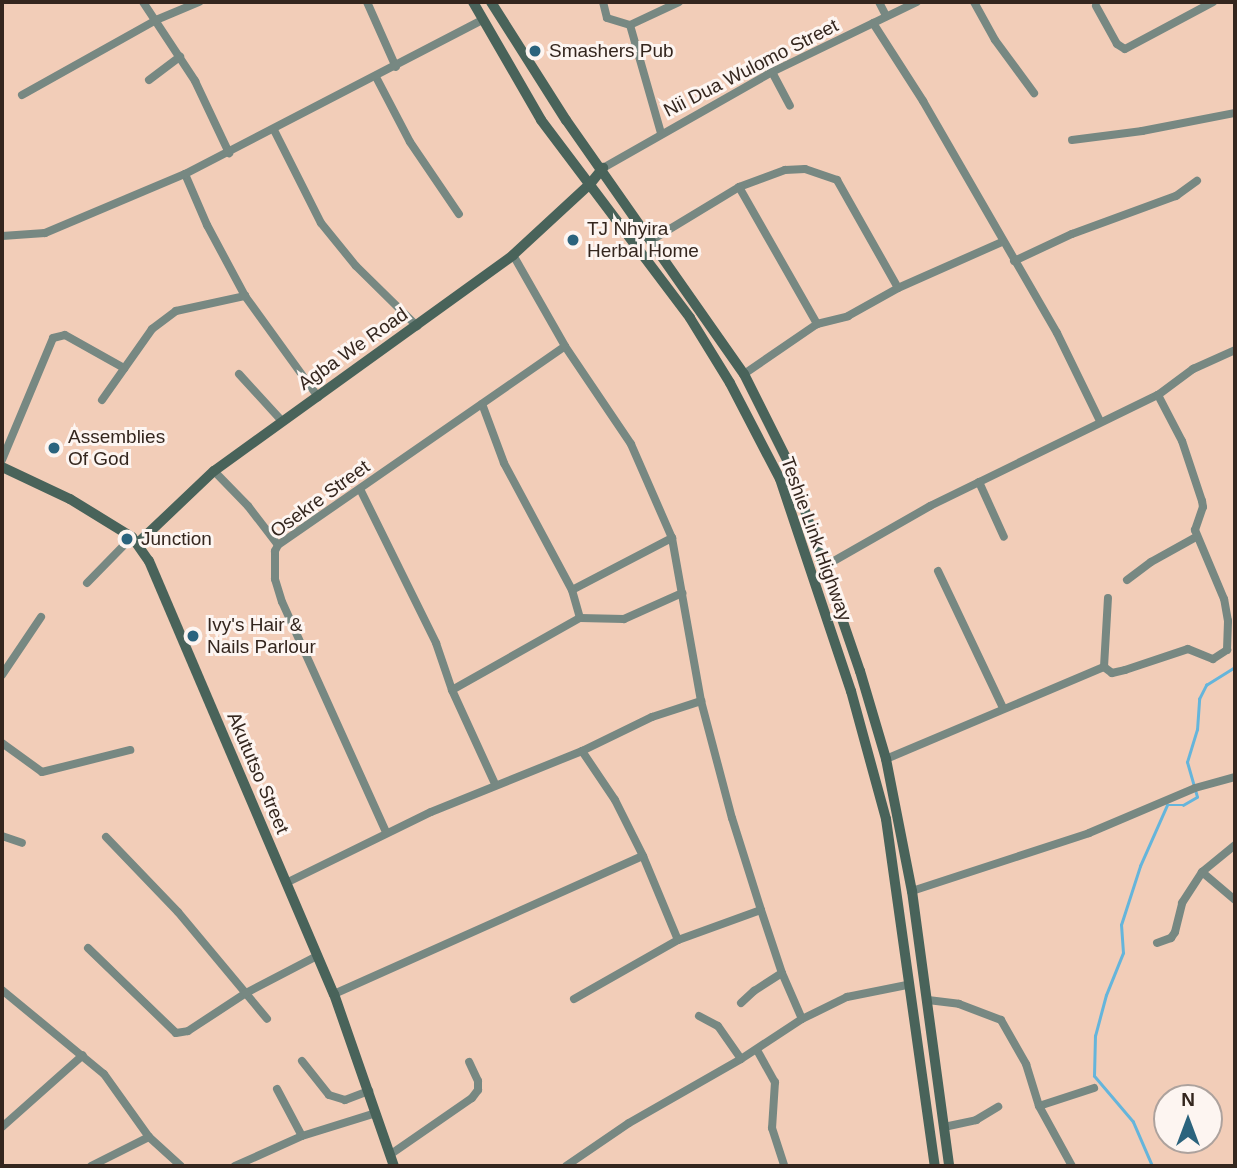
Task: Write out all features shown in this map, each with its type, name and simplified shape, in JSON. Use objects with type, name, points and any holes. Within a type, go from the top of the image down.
[{"type":"main road","name":"Teshie Link Highway","points":[[473,2],[541,121],[690,318],[730,383],[780,479],[873,766],[886,820],[907,985],[935,1166]]},
{"type":"main road","name":"Teshie Link Highway","points":[[491,2],[566,120],[603,169],[744,374],[789,464],[825,566],[886,760],[912,891],[949,1166]]},
{"type":"main road","name":"Agba We Road","points":[[135,540],[214,471],[281,420],[417,326],[513,255],[603,169]]},
{"type":"main road","name":"Akututso Street","points":[[2,467],[70,499],[135,540],[154,573],[334,994],[394,1166]]},
{"type":"street","points":[[143,2],[180,57],[229,153]]},
{"type":"street","points":[[22,95],[156,20],[199,2]]},
{"type":"street","points":[[367,2],[396,67]]},
{"type":"street","points":[[603,2],[607,18],[631,25],[678,2]]},
{"type":"street","points":[[879,2],[886,16]]},
{"type":"street","name":"Nii Dua Wulomo Street","points":[[603,169],[661,132],[772,72],[917,2]]},
{"type":"street","points":[[974,2],[995,40],[1034,93]]},
{"type":"street","points":[[1096,6],[1117,44],[1125,49],[1213,2]]},
{"type":"street","points":[[2,236],[44,233],[185,174],[396,67],[482,20]]},
{"type":"street","points":[[873,23],[923,101],[1002,242],[1057,333],[1100,421]]},
{"type":"street","points":[[631,25],[661,132]]},
{"type":"street","points":[[149,80],[180,57]]},
{"type":"street","points":[[772,72],[790,106]]},
{"type":"street","points":[[376,77],[410,142],[459,214]]},
{"type":"street","points":[[1072,140],[1142,131],[1235,113]]},
{"type":"street","points":[[274,130],[321,223],[356,266],[417,326]]},
{"type":"street","points":[[650,241],[739,187],[785,170],[805,169],[837,180],[898,288]]},
{"type":"street","points":[[185,174],[207,225],[245,296],[317,397]]},
{"type":"street","points":[[1014,261],[1072,234],[1176,196],[1197,181]]},
{"type":"street","points":[[739,187],[817,324]]},
{"type":"street","points":[[744,374],[817,324],[848,316],[898,288],[1002,242]]},
{"type":"street","points":[[513,255],[565,346],[631,444],[673,538],[702,701],[732,818],[782,974],[802,1019]]},
{"type":"street","points":[[102,400],[152,329],[176,311],[245,296]]},
{"type":"street","points":[[2,460],[53,338],[65,335],[124,368]]},
{"type":"street","name":"Osekre Street","points":[[386,832],[282,602],[274,570],[278,545],[565,346]]},
{"type":"street","points":[[825,566],[979,482],[1158,394],[1193,369],[1235,350]]},
{"type":"street","points":[[239,374],[281,420]]},
{"type":"street","points":[[1104,667],[1112,673],[1188,649],[1213,659],[1227,650],[1228,621],[1224,599],[1196,537],[1195,523],[1202,512],[1202,500],[1182,441],[1158,394]]},
{"type":"street","points":[[482,404],[504,463],[572,590],[580,618]]},
{"type":"street","points":[[214,471],[248,506],[278,545]]},
{"type":"street","points":[[979,482],[1004,537]]},
{"type":"street","points":[[360,489],[436,643],[452,690],[495,784]]},
{"type":"street","points":[[1127,580],[1151,562],[1196,537]]},
{"type":"street","points":[[572,590],[673,538]]},
{"type":"street","points":[[87,583],[135,540]]},
{"type":"street","points":[[938,571],[1003,708]]},
{"type":"street","points":[[452,690],[580,618],[624,619],[682,593]]},
{"type":"street","points":[[1104,667],[1108,598]]},
{"type":"street","points":[[2,675],[41,617]]},
{"type":"street","points":[[886,760],[1104,667]]},
{"type":"street","points":[[286,883],[386,832],[495,784],[582,751],[652,717],[702,701]]},
{"type":"street","points":[[2,743],[42,772],[130,750]]},
{"type":"street","points":[[582,751],[615,800],[643,856],[678,940]]},
{"type":"street","points":[[912,891],[1089,833],[1195,788],[1235,777]]},
{"type":"street","points":[[2,836],[22,843]]},
{"type":"street","points":[[106,837],[178,912],[267,1020]]},
{"type":"street","points":[[1157,943],[1171,938],[1175,932],[1182,903],[1202,872],[1235,845]]},
{"type":"street","points":[[334,994],[643,856]]},
{"type":"street","points":[[1202,872],[1235,900]]},
{"type":"street","points":[[574,999],[678,940],[761,910]]},
{"type":"street","points":[[88,948],[176,1032],[188,1031],[246,993],[317,956]]},
{"type":"street","points":[[741,1003],[754,991],[782,974]]},
{"type":"street","points":[[566,1166],[629,1123],[757,1050],[802,1019],[847,997],[907,985]]},
{"type":"street","points":[[2,990],[104,1074],[149,1137],[181,1166]]},
{"type":"street","points":[[928,1000],[960,1004],[1001,1020],[1026,1064],[1038,1106],[1072,1166]]},
{"type":"street","points":[[699,1016],[718,1026],[741,1059]]},
{"type":"street","points":[[757,1050],[775,1082],[772,1128],[784,1166]]},
{"type":"street","points":[[2,1127],[83,1055]]},
{"type":"street","points":[[302,1061],[329,1095],[345,1100],[369,1091]]},
{"type":"street","points":[[391,1154],[472,1098],[478,1090],[478,1081],[469,1062]]},
{"type":"street","points":[[1038,1106],[1094,1088]]},
{"type":"street","points":[[276,1089],[302,1136]]},
{"type":"street","points":[[944,1127],[976,1119],[998,1107]]},
{"type":"street","points":[[235,1166],[302,1136],[376,1113]]},
{"type":"street","points":[[91,1166],[149,1137]]},
{"type":"waterway","points":[[1152,1166],[1133,1122],[1094,1076],[1095,1036],[1106,995],[1123,953],[1121,925],[1140,866],[1167,805],[1183,805],[1197,797],[1187,762],[1197,730],[1199,699],[1206,685],[1235,667]]},
{"type":"place","name":"Smashers Pub","points":[[535,51]]},
{"type":"place","name":"TJ Nhyira Herbal Home","points":[[573,240]]},
{"type":"place","name":"Assemblies Of God","points":[[54,448]]},
{"type":"place","name":"Junction","points":[[127,539]]},
{"type":"place","name":"Ivy's Hair & Nails Parlour","points":[[193,636]]}]
